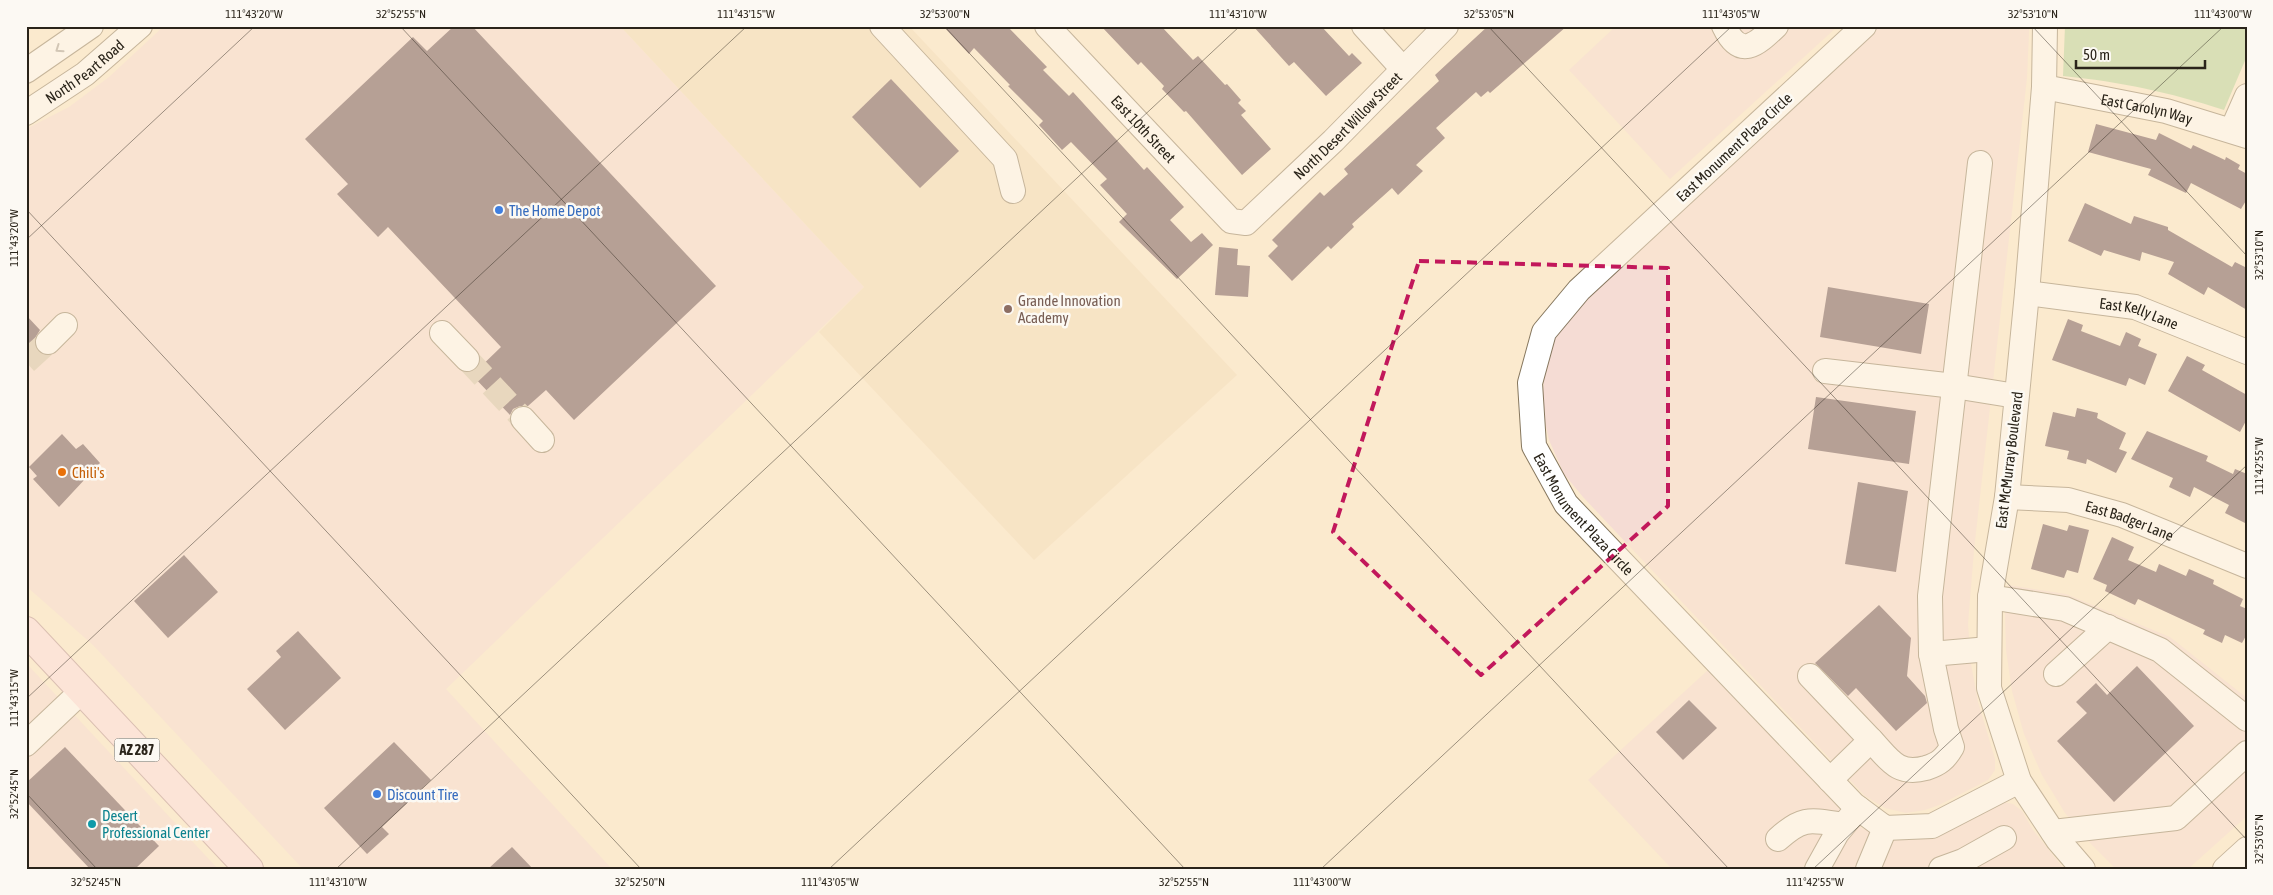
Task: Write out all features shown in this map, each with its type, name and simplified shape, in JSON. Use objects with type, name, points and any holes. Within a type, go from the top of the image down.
[{"type":"main road","name":"AZ 287","points":[[26,632],[249,869]]},
{"type":"street","name":"North Peart Road","points":[[26,71],[91,26]]},
{"type":"street","name":"North Peart Road","points":[[26,112],[85,74],[140,26]]},
{"type":"street","points":[[882,26],[1005,158],[1013,191]]},
{"type":"street","name":"East 10th Street","points":[[1047,26],[1231,221],[1246,223]]},
{"type":"street","points":[[1364,26],[1402,68]]},
{"type":"street","name":"North Desert Willow Street","points":[[1246,223],[1333,141],[1402,68],[1446,26]]},
{"type":"street","points":[[1724,26],[1730,39],[1745,47],[1756,45],[1776,26]]},
{"type":"street","name":"East Monument Plaza Circle","points":[[1864,26],[1579,290],[1544,332],[1530,383],[1534,446],[1566,504],[1830,780],[1850,816],[1885,828]]},
{"type":"street","name":"East McMurray Boulevard","points":[[2045,26],[2044,87],[2027,293],[2007,497],[1990,597],[1989,688],[2019,781],[2053,832],[2083,869]]},
{"type":"street","name":"East Carolyn Way","points":[[2044,87],[2166,111],[2239,133]]},
{"type":"street","points":[[2239,133],[2247,96]]},
{"type":"street","points":[[1810,676],[1896,766],[1907,772],[1936,765],[1945,758],[1952,747],[1946,729],[1931,654],[1930,596],[1980,163]]},
{"type":"street","name":"East Kelly Lane","points":[[2027,293],[2135,307],[2247,352]]},
{"type":"street","points":[[48,342],[65,326]]},
{"type":"street","points":[[442,333],[467,360]]},
{"type":"street","points":[[1824,371],[1954,386],[2016,396]]},
{"type":"street","points":[[523,419],[542,440]]},
{"type":"street","name":"East Badger Lane","points":[[2007,497],[2068,500],[2122,515],[2247,566]]},
{"type":"street","points":[[1990,597],[2064,609],[2160,650],[2247,719]]},
{"type":"street","points":[[2056,674],[2108,627]]},
{"type":"street","points":[[1931,654],[1989,649]]},
{"type":"street","points":[[26,744],[82,691]]},
{"type":"street","points":[[1830,780],[1871,740]]},
{"type":"street","points":[[2053,832],[2176,818],[2247,753]]},
{"type":"street","points":[[1870,868],[1885,828],[1932,826],[2019,781]]},
{"type":"street","points":[[1778,839],[1792,826],[1812,820],[1850,816]]},
{"type":"street","points":[[1817,869],[1850,816]]},
{"type":"street","points":[[1941,869],[1963,861],[2004,838]]},
{"type":"street","points":[[2225,869],[2247,849]]},
{"type":"highlighted area","points":[[1419,261],[1668,268],[1668,506],[1481,675],[1333,532]]},
{"type":"shaded area","points":[[164,26],[620,26],[864,287],[446,689],[612,869],[303,869],[93,645],[26,586],[26,129],[69,107],[109,77]]},
{"type":"shaded area","name":"Grande Innovation Academy","points":[[620,26],[909,26],[1237,375],[1034,560],[819,332],[864,287]]},
{"type":"shaded area","points":[[1616,26],[1838,26],[1670,179],[1569,70]]},
{"type":"shaded area","points":[[1876,26],[2029,26],[2027,78],[1974,550],[1968,624],[1971,664],[1978,702],[1995,759],[1995,770],[1988,780],[1939,805],[1925,810],[1906,813],[1885,808],[1865,796],[1583,497],[1564,474],[1549,440],[1542,410],[1544,378],[1549,351],[1561,323],[1582,297]]},
{"type":"shaded area","points":[[2008,585],[2066,594],[2170,637],[2247,698],[2247,816],[2188,869],[2116,869],[2091,844],[2065,813],[2042,775],[2024,734],[2012,691],[2006,650],[2005,613]]},
{"type":"shaded area","points":[[26,663],[218,869],[26,869]]},
{"type":"shaded area","points":[[1708,670],[1843,812],[1862,828],[1885,837],[1910,839],[1933,836],[2003,802],[2013,804],[2022,811],[2033,830],[2064,869],[1672,869],[1588,780]]},
{"type":"green space","points":[[2065,26],[2247,26],[2247,56],[2224,110],[2145,88],[2063,76]]},
{"type":"building","name":"The Home Depot","points":[[454,26],[472,26],[716,286],[574,420],[546,390],[528,406],[520,406],[513,409],[510,415],[472,375],[501,347],[388,227],[378,237],[337,194],[348,184],[305,139],[413,37],[427,51]]},
{"type":"building","points":[[943,26],[1007,26],[1047,67],[1043,70],[1069,96],[1073,92],[1144,170],[1147,167],[1184,207],[1170,220],[1191,242],[1202,233],[1213,245],[1177,279],[1119,222],[1127,214],[1100,185],[1107,179],[1071,142],[1062,150],[1039,125],[1043,121],[1008,86],[1010,85],[974,48],[969,54]]},
{"type":"building","points":[[1101,26],[1161,26],[1193,60],[1198,56],[1225,85],[1227,84],[1241,100],[1238,103],[1246,111],[1241,115],[1271,149],[1242,175],[1186,111],[1184,112],[1162,89],[1164,86],[1141,62],[1138,65]]},
{"type":"building","points":[[1253,26],[1321,26],[1349,56],[1352,53],[1362,63],[1326,96],[1294,62],[1289,66]]},
{"type":"building","points":[[1488,26],[1567,26],[1490,93],[1488,91],[1481,97],[1476,92],[1436,128],[1445,138],[1416,165],[1423,171],[1398,195],[1392,188],[1352,224],[1354,227],[1331,249],[1328,246],[1292,281],[1268,256],[1278,246],[1272,240],[1320,192],[1324,196],[1348,174],[1344,169],[1439,81],[1435,75]]},
{"type":"building","points":[[891,79],[959,151],[920,188],[852,117]]},
{"type":"building","points":[[2096,124],[2156,140],[2159,133],[2191,149],[2193,145],[2225,160],[2226,157],[2240,165],[2238,169],[2247,174],[2247,199],[2241,209],[2191,183],[2186,193],[2148,175],[2151,169],[2088,152]]},
{"type":"building","points":[[2085,203],[2131,224],[2134,216],[2168,227],[2168,230],[2232,267],[2235,262],[2247,268],[2247,310],[2208,287],[2204,295],[2168,274],[2174,262],[2142,252],[2140,261],[2104,250],[2101,256],[2068,241]]},
{"type":"building","points":[[1219,247],[1238,249],[1237,265],[1250,266],[1248,297],[1215,295]]},
{"type":"building","points":[[1828,287],[1929,304],[1921,354],[1820,337]]},
{"type":"building","points":[[26,315],[40,330],[35,338],[35,346],[39,352],[48,355],[34,369],[26,361]]},
{"type":"building","points":[[2068,319],[2083,325],[2081,331],[2120,346],[2126,332],[2141,339],[2138,346],[2157,354],[2145,385],[2129,378],[2126,386],[2052,360]]},
{"type":"building","points":[[2187,356],[2205,365],[2202,370],[2247,395],[2247,419],[2240,432],[2168,391]]},
{"type":"building","points":[[1816,397],[1916,411],[1909,464],[1808,449]]},
{"type":"building","points":[[2077,408],[2098,413],[2097,418],[2126,433],[2119,449],[2127,452],[2116,473],[2087,459],[2086,464],[2067,459],[2069,451],[2045,446],[2053,412],[2075,417]]},
{"type":"building","points":[[2147,431],[2208,456],[2206,461],[2233,474],[2235,469],[2247,474],[2247,524],[2225,513],[2229,505],[2194,487],[2190,497],[2169,487],[2173,478],[2131,459]]},
{"type":"building","name":"Chili's","points":[[62,434],[76,449],[83,444],[100,463],[59,507],[33,479],[37,476],[29,467]]},
{"type":"building","points":[[1858,482],[1908,491],[1896,572],[1845,564]]},
{"type":"building","points":[[2043,524],[2067,531],[2069,525],[2089,530],[2078,573],[2067,570],[2064,578],[2031,569]]},
{"type":"building","points":[[2112,537],[2134,547],[2128,560],[2156,572],[2159,564],[2186,576],[2189,569],[2214,580],[2213,584],[2243,599],[2240,606],[2247,609],[2247,634],[2242,643],[2225,635],[2222,643],[2203,634],[2205,630],[2138,599],[2135,605],[2105,591],[2107,585],[2093,579]]},
{"type":"building","points":[[184,555],[218,592],[168,638],[134,601]]},
{"type":"building","points":[[1879,605],[1911,638],[1907,676],[1925,696],[1927,703],[1896,731],[1856,688],[1848,696],[1815,663]]},
{"type":"building","points":[[298,631],[341,678],[285,730],[247,689],[281,657],[276,651]]},
{"type":"building","points":[[2137,666],[2194,726],[2114,802],[2057,741],[2087,713],[2076,702],[2096,683],[2107,695]]},
{"type":"building","points":[[1689,700],[1717,728],[1683,760],[1656,732]]},
{"type":"building","name":"Discount Tire","points":[[394,742],[431,780],[382,827],[389,834],[367,854],[324,808]]},
{"type":"building","name":"Desert Professional Center","points":[[65,747],[159,846],[135,869],[90,869],[26,801],[26,783]]},
{"type":"building","points":[[512,847],[533,869],[488,869]]},
{"type":"tunnel","points":[[26,362],[48,342]]},
{"type":"tunnel","points":[[467,359],[523,419]]},
{"type":"place","name":"The Home Depot","points":[[499,210]]},
{"type":"place","name":"Grande Innovation Academy","points":[[1008,309]]},
{"type":"place","name":"Chili's","points":[[62,472]]},
{"type":"place","name":"Discount Tire","points":[[377,794]]},
{"type":"place","name":"Desert Professional Center","points":[[92,824]]}]
